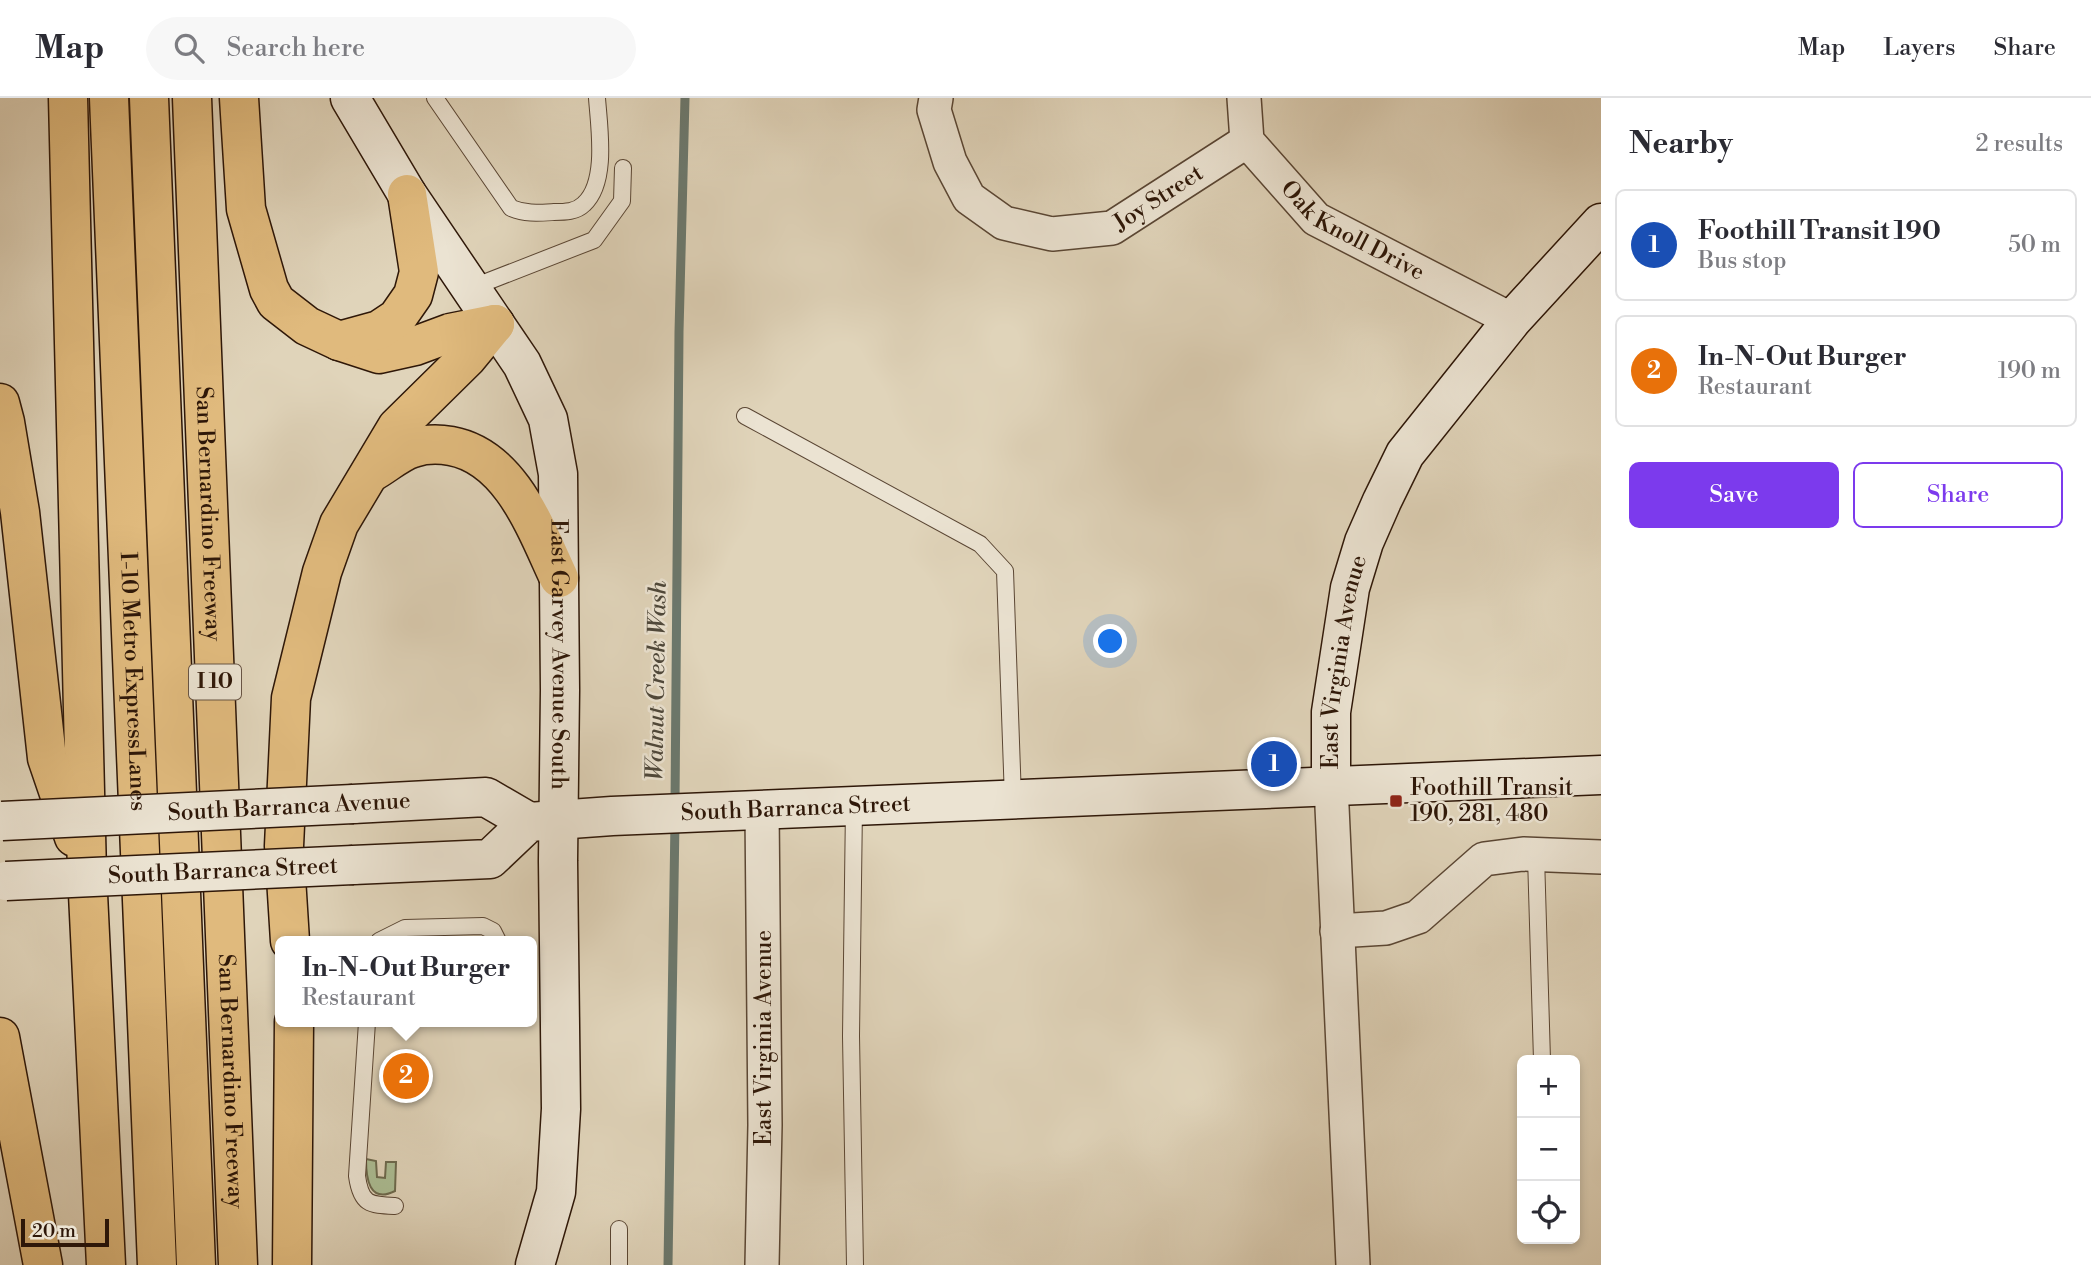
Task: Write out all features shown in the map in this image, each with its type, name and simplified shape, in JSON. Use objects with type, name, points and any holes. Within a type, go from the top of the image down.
[{"type":"highway","points":[[68,98],[86,873],[106,1265]]},
{"type":"highway","name":"I-10 Metro ExpressLanes","points":[[109,98],[157,1265]]},
{"type":"highway","name":"I-10 Metro ExpressLanes","points":[[149,98],[196,1265]]},
{"type":"highway","name":"San Bernardino Freeway","points":[[192,98],[239,1265]]},
{"type":"highway","points":[[239,98],[246,209],[269,289],[276,302],[307,326],[339,341],[379,354],[415,346],[450,333],[495,324]]},
{"type":"highway","points":[[339,341],[379,330],[397,318],[412,295],[419,272],[407,194]]},
{"type":"highway","points":[[290,936],[284,846],[292,690],[322,572],[339,524],[397,427],[467,358],[495,324]]},
{"type":"highway","points":[[0,403],[20,512],[47,758],[86,873]]},
{"type":"highway","points":[[370,473],[413,448],[439,444],[475,453],[503,478],[528,511],[559,578]]},
{"type":"highway","points":[[292,1265],[293,1027]]},
{"type":"highway","points":[[0,1037],[43,1265]]},
{"type":"main road","name":"East Garvey Avenue South","points":[[350,98],[407,194],[522,364],[548,419],[558,474],[559,578],[544,821],[561,1109],[556,1192],[535,1265]]},
{"type":"main road","name":"East Virginia Avenue","points":[[1331,785],[1333,699],[1350,588],[1364,542],[1405,454],[1512,320],[1601,223]]},
{"type":"main road","name":"South Barranca Street","points":[[3,882],[490,859],[544,821],[611,816],[1601,775]]},
{"type":"main road","name":"South Barranca Avenue","points":[[1,821],[486,797],[544,821]]},
{"type":"street","name":"Joy Street","points":[[936,98],[934,110],[950,162],[969,198],[1004,223],[1052,234],[1112,228],[1247,141]]},
{"type":"street","points":[[1244,98],[1247,141]]},
{"type":"street","name":"Oak Knoll Drive","points":[[1247,141],[1316,219],[1512,320]]},
{"type":"street","name":"East Virginia Avenue","points":[[1331,785],[1353,1265]]},
{"type":"street","name":"East Virginia Avenue","points":[[762,810],[765,1125],[762,1265]]},
{"type":"street","points":[[1338,931],[1386,928],[1418,917],[1484,859],[1523,854],[1601,857]]},
{"type":"lane","points":[[435,98],[511,208],[526,214],[572,212],[585,204],[600,167],[597,98]]},
{"type":"lane","points":[[471,288],[594,240],[622,201],[623,168]]},
{"type":"lane","points":[[745,416],[979,544],[1005,571],[1013,799]]},
{"type":"lane","points":[[854,806],[851,1037],[855,1265]]},
{"type":"lane","points":[[1536,856],[1542,1055]]},
{"type":"lane","points":[[387,936],[405,928],[483,926],[493,931],[496,936]]},
{"type":"lane","points":[[367,1027],[357,1176],[366,1202],[372,1205],[396,1206]]},
{"type":"lane","points":[[619,1229],[619,1265]]},
{"type":"green space","points":[[366,1159],[376,1161],[377,1177],[385,1178],[386,1162],[396,1162],[395,1191],[386,1194],[374,1192],[368,1181]]},
{"type":"waterway","name":"Walnut Creek Wash","points":[[675,803],[679,332],[685,98]]},
{"type":"waterway","name":"Walnut Creek Wash","points":[[668,1265],[675,821]]},
{"type":"place","name":"Foothill Transit 190","points":[[1274,764]]},
{"type":"place","name":"Foothill Transit 190, 281, 480","points":[[1396,801]]},
{"type":"place","name":"In-N-Out Burger","points":[[406,1076]]}]
